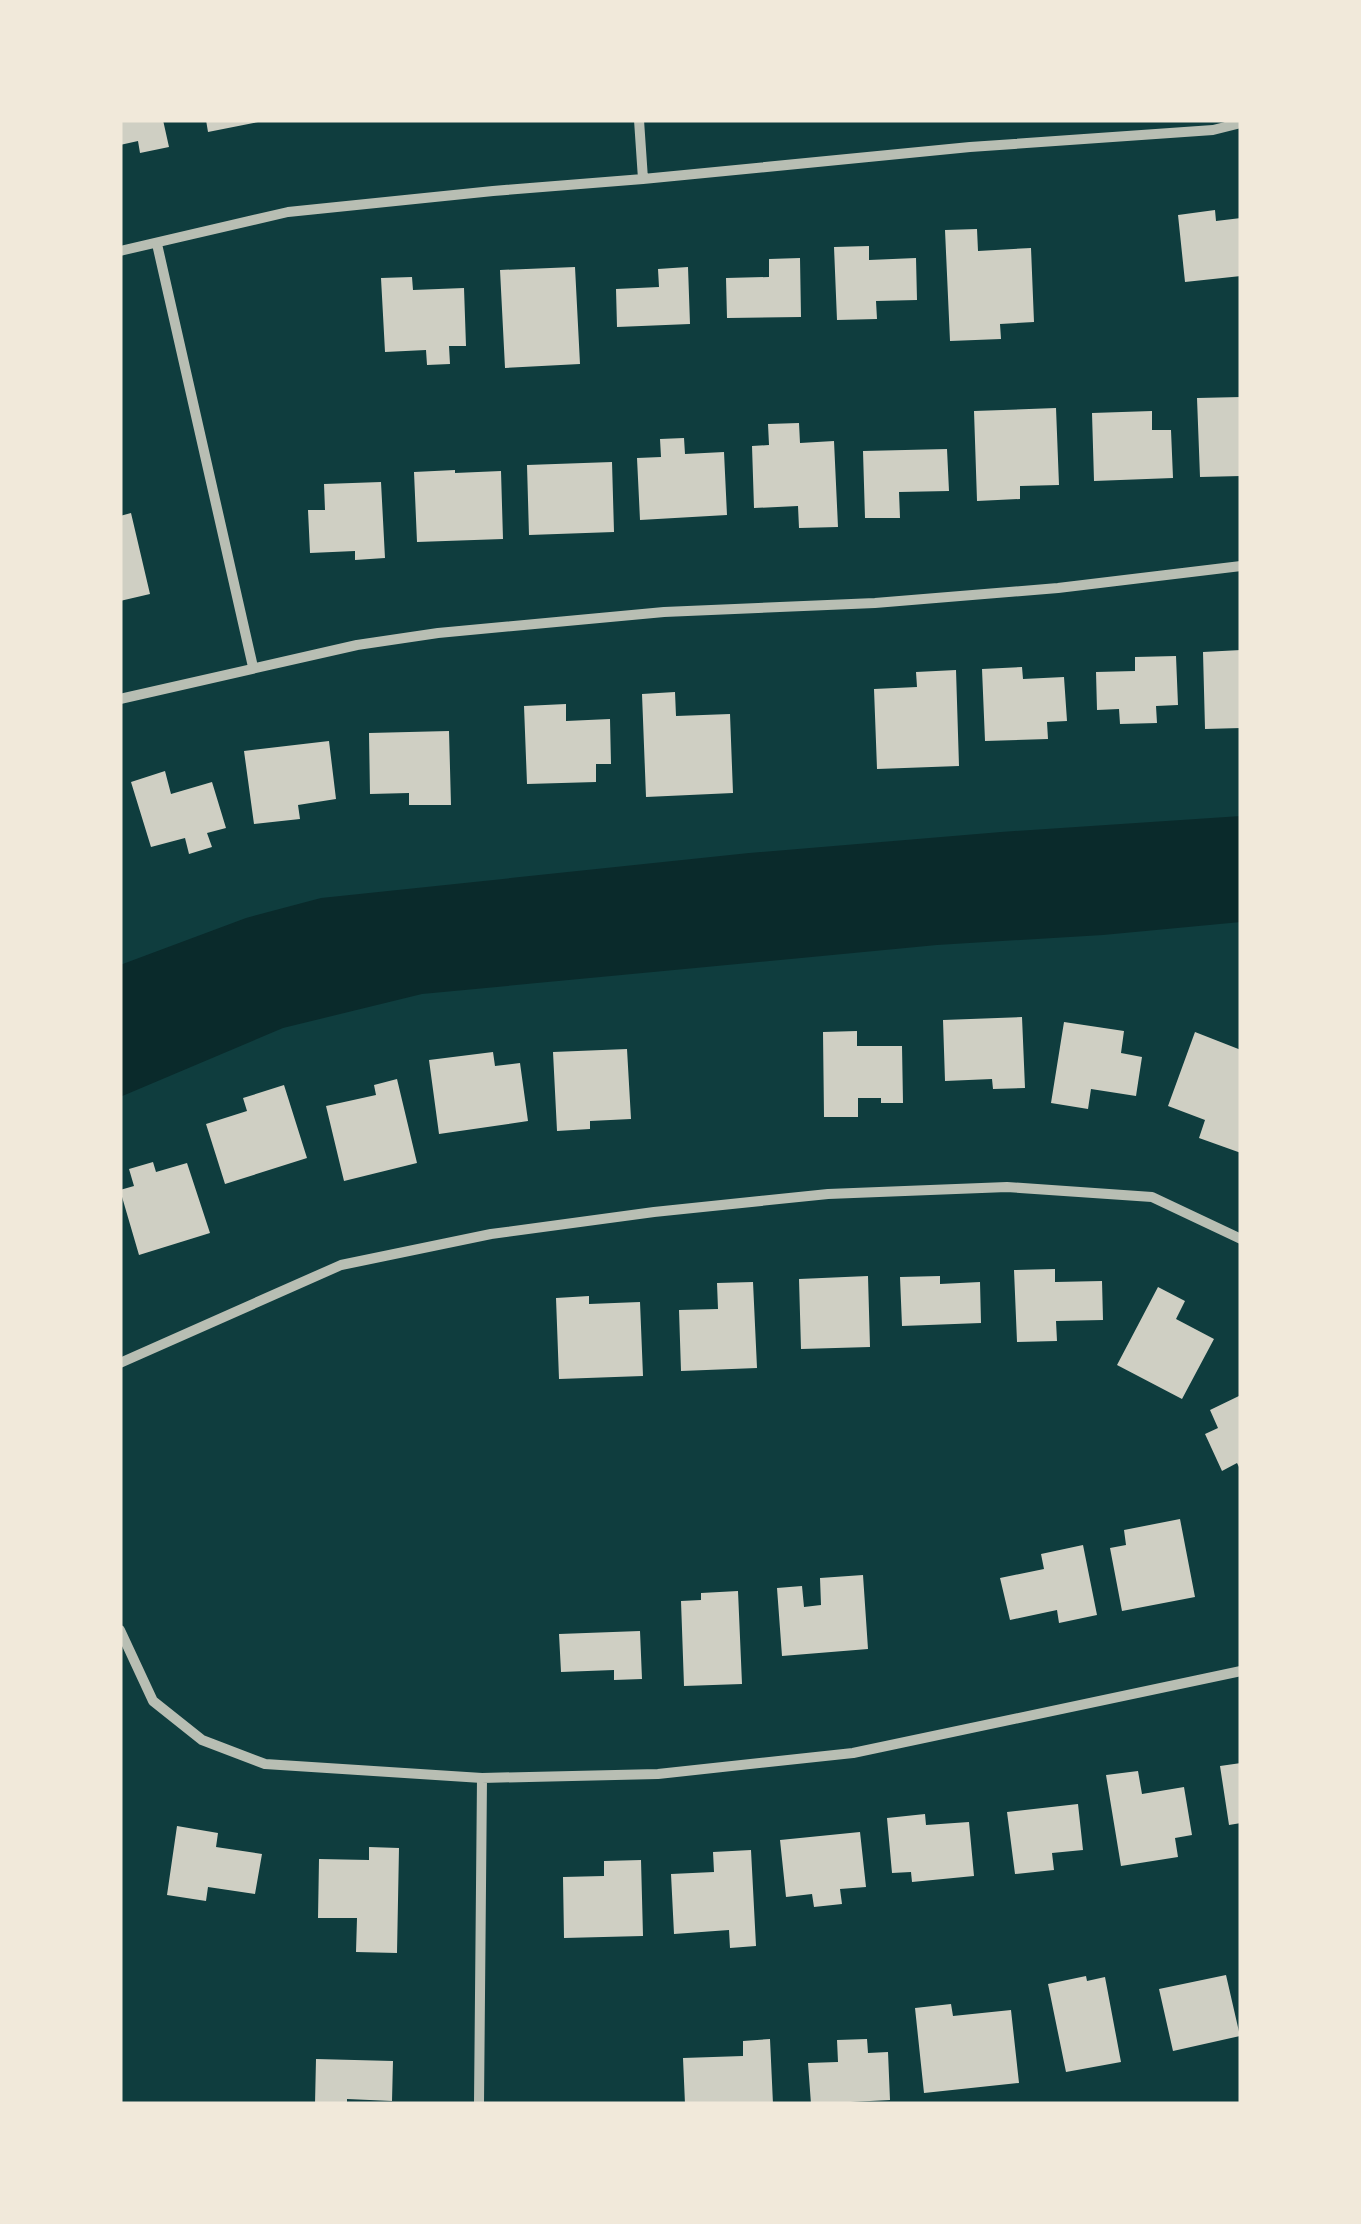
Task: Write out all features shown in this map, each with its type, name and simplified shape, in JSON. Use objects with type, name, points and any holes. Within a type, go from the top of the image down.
[{"type":"street","points":[[639,120],[644,179]]},
{"type":"street","points":[[120,250],[288,212],[970,147],[1213,130],[1241,123]]},
{"type":"street","points":[[157,244],[253,667]]},
{"type":"street","points":[[120,699],[357,645],[438,634],[664,612],[875,603],[1058,588],[1241,566]]},
{"type":"street","points":[[120,1363],[341,1265],[490,1234],[654,1212],[828,1194],[1007,1187],[1152,1197],[1241,1238]]},
{"type":"street","points":[[120,1630],[153,1701],[202,1740],[265,1764],[482,1778],[658,1774],[853,1753],[1241,1671]]},
{"type":"street","points":[[479,2104],[482,1778]]},
{"type":"water","points":[[1241,816],[1241,922],[937,945],[422,994],[283,1028],[120,1097],[120,965],[246,918],[321,898],[749,853]]},
{"type":"building","points":[[120,120],[163,120],[169,147],[140,153],[138,141],[120,145]]},
{"type":"building","points":[[206,120],[258,120],[258,122],[208,132]]},
{"type":"building","points":[[1215,210],[1216,221],[1241,218],[1241,276],[1185,282],[1178,215]]},
{"type":"building","points":[[977,229],[978,251],[1031,248],[1034,322],[1000,324],[1001,339],[950,341],[945,230]]},
{"type":"building","points":[[869,246],[869,260],[916,258],[917,300],[876,301],[877,319],[837,320],[834,247]]},
{"type":"building","points":[[800,258],[801,317],[727,318],[726,278],[769,277],[769,259]]},
{"type":"building","points":[[575,267],[580,364],[505,368],[500,270]]},
{"type":"building","points":[[688,267],[690,324],[617,327],[616,289],[659,287],[658,269]]},
{"type":"building","points":[[412,277],[413,290],[464,288],[466,346],[449,346],[450,364],[427,365],[426,350],[385,352],[381,278]]},
{"type":"building","points":[[1241,397],[1241,476],[1200,477],[1197,398]]},
{"type":"building","points":[[1056,408],[1059,485],[1020,486],[1020,499],[977,501],[974,411]]},
{"type":"building","points":[[1152,411],[1152,430],[1171,430],[1173,478],[1094,481],[1092,413]]},
{"type":"building","points":[[799,423],[800,443],[834,441],[838,527],[799,528],[798,506],[754,508],[752,446],[769,445],[768,424]]},
{"type":"building","points":[[684,438],[685,454],[724,452],[727,515],[640,520],[637,458],[661,457],[660,439]]},
{"type":"building","points":[[947,449],[949,491],[899,492],[900,518],[865,518],[863,451]]},
{"type":"building","points":[[612,462],[614,532],[529,535],[527,465]]},
{"type":"building","points":[[501,471],[503,539],[417,542],[414,472]]},
{"type":"building","points":[[381,482],[385,558],[355,560],[355,551],[310,553],[308,510],[325,510],[324,484]]},
{"type":"building","points":[[131,513],[150,594],[120,601],[120,516]]},
{"type":"building","points":[[1241,650],[1241,728],[1205,729],[1203,652]]},
{"type":"building","points":[[1176,656],[1178,705],[1156,706],[1157,723],[1120,724],[1119,709],[1097,710],[1096,672],[1135,671],[1135,657]]},
{"type":"building","points":[[1022,667],[1023,679],[1064,677],[1067,721],[1047,722],[1048,739],[985,741],[982,669]]},
{"type":"building","points":[[956,670],[959,766],[877,769],[874,689],[917,687],[916,672]]},
{"type":"building","points":[[675,692],[676,716],[730,714],[733,793],[646,797],[642,694]]},
{"type":"building","points":[[566,704],[566,721],[610,719],[611,764],[596,764],[596,782],[527,784],[524,706]]},
{"type":"building","points":[[449,731],[451,805],[409,805],[409,793],[370,794],[369,733]]},
{"type":"building","points":[[329,741],[336,799],[298,805],[300,819],[254,824],[244,751]]},
{"type":"building","points":[[165,771],[171,794],[212,782],[226,828],[207,833],[212,847],[189,854],[185,838],[151,847],[131,782]]},
{"type":"building","points":[[1022,1017],[1025,1088],[993,1089],[992,1079],[945,1081],[943,1020]]},
{"type":"building","points":[[1064,1022],[1124,1031],[1121,1053],[1142,1057],[1136,1096],[1091,1089],[1088,1109],[1051,1103]]},
{"type":"building","points":[[857,1031],[857,1046],[902,1046],[903,1103],[858,1098],[858,1117],[824,1117],[823,1032]]},
{"type":"building","points":[[1195,1032],[1241,1050],[1241,1153],[1199,1138],[1205,1120],[1168,1106]]},
{"type":"building","points":[[627,1049],[631,1119],[590,1121],[590,1129],[557,1131],[553,1052]]},
{"type":"building","points":[[493,1052],[495,1066],[520,1063],[528,1121],[439,1134],[429,1060]]},
{"type":"building","points":[[397,1079],[417,1163],[344,1181],[326,1106],[376,1095],[374,1085]]},
{"type":"building","points":[[284,1085],[307,1158],[225,1184],[206,1124],[247,1111],[243,1098]]},
{"type":"building","points":[[153,1162],[156,1172],[187,1163],[210,1233],[139,1255],[120,1190],[134,1186],[129,1169]]},
{"type":"building","points":[[1055,1269],[1055,1282],[1102,1281],[1103,1320],[1056,1321],[1057,1341],[1017,1342],[1014,1270]]},
{"type":"building","points":[[868,1276],[870,1347],[801,1349],[799,1279]]},
{"type":"building","points":[[940,1276],[940,1284],[980,1282],[981,1323],[902,1326],[900,1277]]},
{"type":"building","points":[[753,1282],[757,1368],[681,1371],[679,1310],[718,1309],[717,1283]]},
{"type":"building","points":[[1158,1287],[1185,1301],[1176,1319],[1214,1339],[1182,1399],[1117,1365]]},
{"type":"building","points":[[589,1296],[589,1304],[640,1302],[643,1376],[559,1379],[556,1298]]},
{"type":"building","points":[[1241,1395],[1241,1471],[1237,1463],[1222,1471],[1205,1434],[1218,1428],[1210,1410]]},
{"type":"building","points":[[1180,1519],[1195,1597],[1122,1611],[1110,1548],[1126,1545],[1124,1530]]},
{"type":"building","points":[[1083,1545],[1097,1615],[1059,1623],[1057,1610],[1010,1620],[1000,1578],[1044,1569],[1041,1554]]},
{"type":"building","points":[[863,1575],[868,1649],[782,1656],[777,1588],[802,1586],[804,1607],[821,1605],[820,1578]]},
{"type":"building","points":[[738,1591],[742,1684],[684,1686],[681,1601],[701,1600],[701,1593]]},
{"type":"building","points":[[640,1631],[642,1679],[614,1680],[614,1670],[561,1672],[559,1634]]},
{"type":"building","points":[[1241,1763],[1241,1823],[1229,1825],[1220,1766]]},
{"type":"building","points":[[1138,1771],[1142,1794],[1184,1787],[1192,1835],[1175,1838],[1178,1857],[1121,1866],[1106,1775]]},
{"type":"building","points":[[1078,1804],[1083,1850],[1052,1853],[1054,1870],[1015,1874],[1007,1812]]},
{"type":"building","points":[[925,1814],[926,1825],[969,1822],[974,1876],[912,1882],[911,1872],[892,1873],[887,1818]]},
{"type":"building","points":[[177,1826],[218,1833],[216,1847],[262,1854],[255,1894],[208,1887],[206,1901],[167,1895]]},
{"type":"building","points":[[860,1832],[866,1887],[840,1889],[842,1904],[814,1907],[812,1894],[786,1897],[780,1840]]},
{"type":"building","points":[[369,1847],[399,1848],[397,1953],[356,1952],[357,1918],[318,1918],[319,1859],[369,1860]]},
{"type":"building","points":[[751,1850],[756,1946],[730,1948],[729,1930],[674,1934],[671,1874],[714,1872],[713,1852]]},
{"type":"building","points":[[641,1860],[643,1936],[564,1938],[563,1877],[604,1876],[604,1861]]},
{"type":"building","points":[[1226,1975],[1240,2036],[1173,2051],[1159,1989]]},
{"type":"building","points":[[1086,1976],[1087,1981],[1105,1977],[1121,2062],[1066,2072],[1048,1984]]},
{"type":"building","points":[[951,2004],[953,2016],[1011,2010],[1019,2083],[924,2093],[915,2008]]},
{"type":"building","points":[[770,2039],[773,2104],[685,2104],[683,2058],[743,2056],[743,2041]]},
{"type":"building","points":[[867,2039],[868,2053],[888,2052],[890,2100],[811,2104],[808,2063],[838,2062],[837,2040]]},
{"type":"building","points":[[316,2059],[393,2061],[392,2101],[347,2099],[347,2104],[315,2104]]}]
